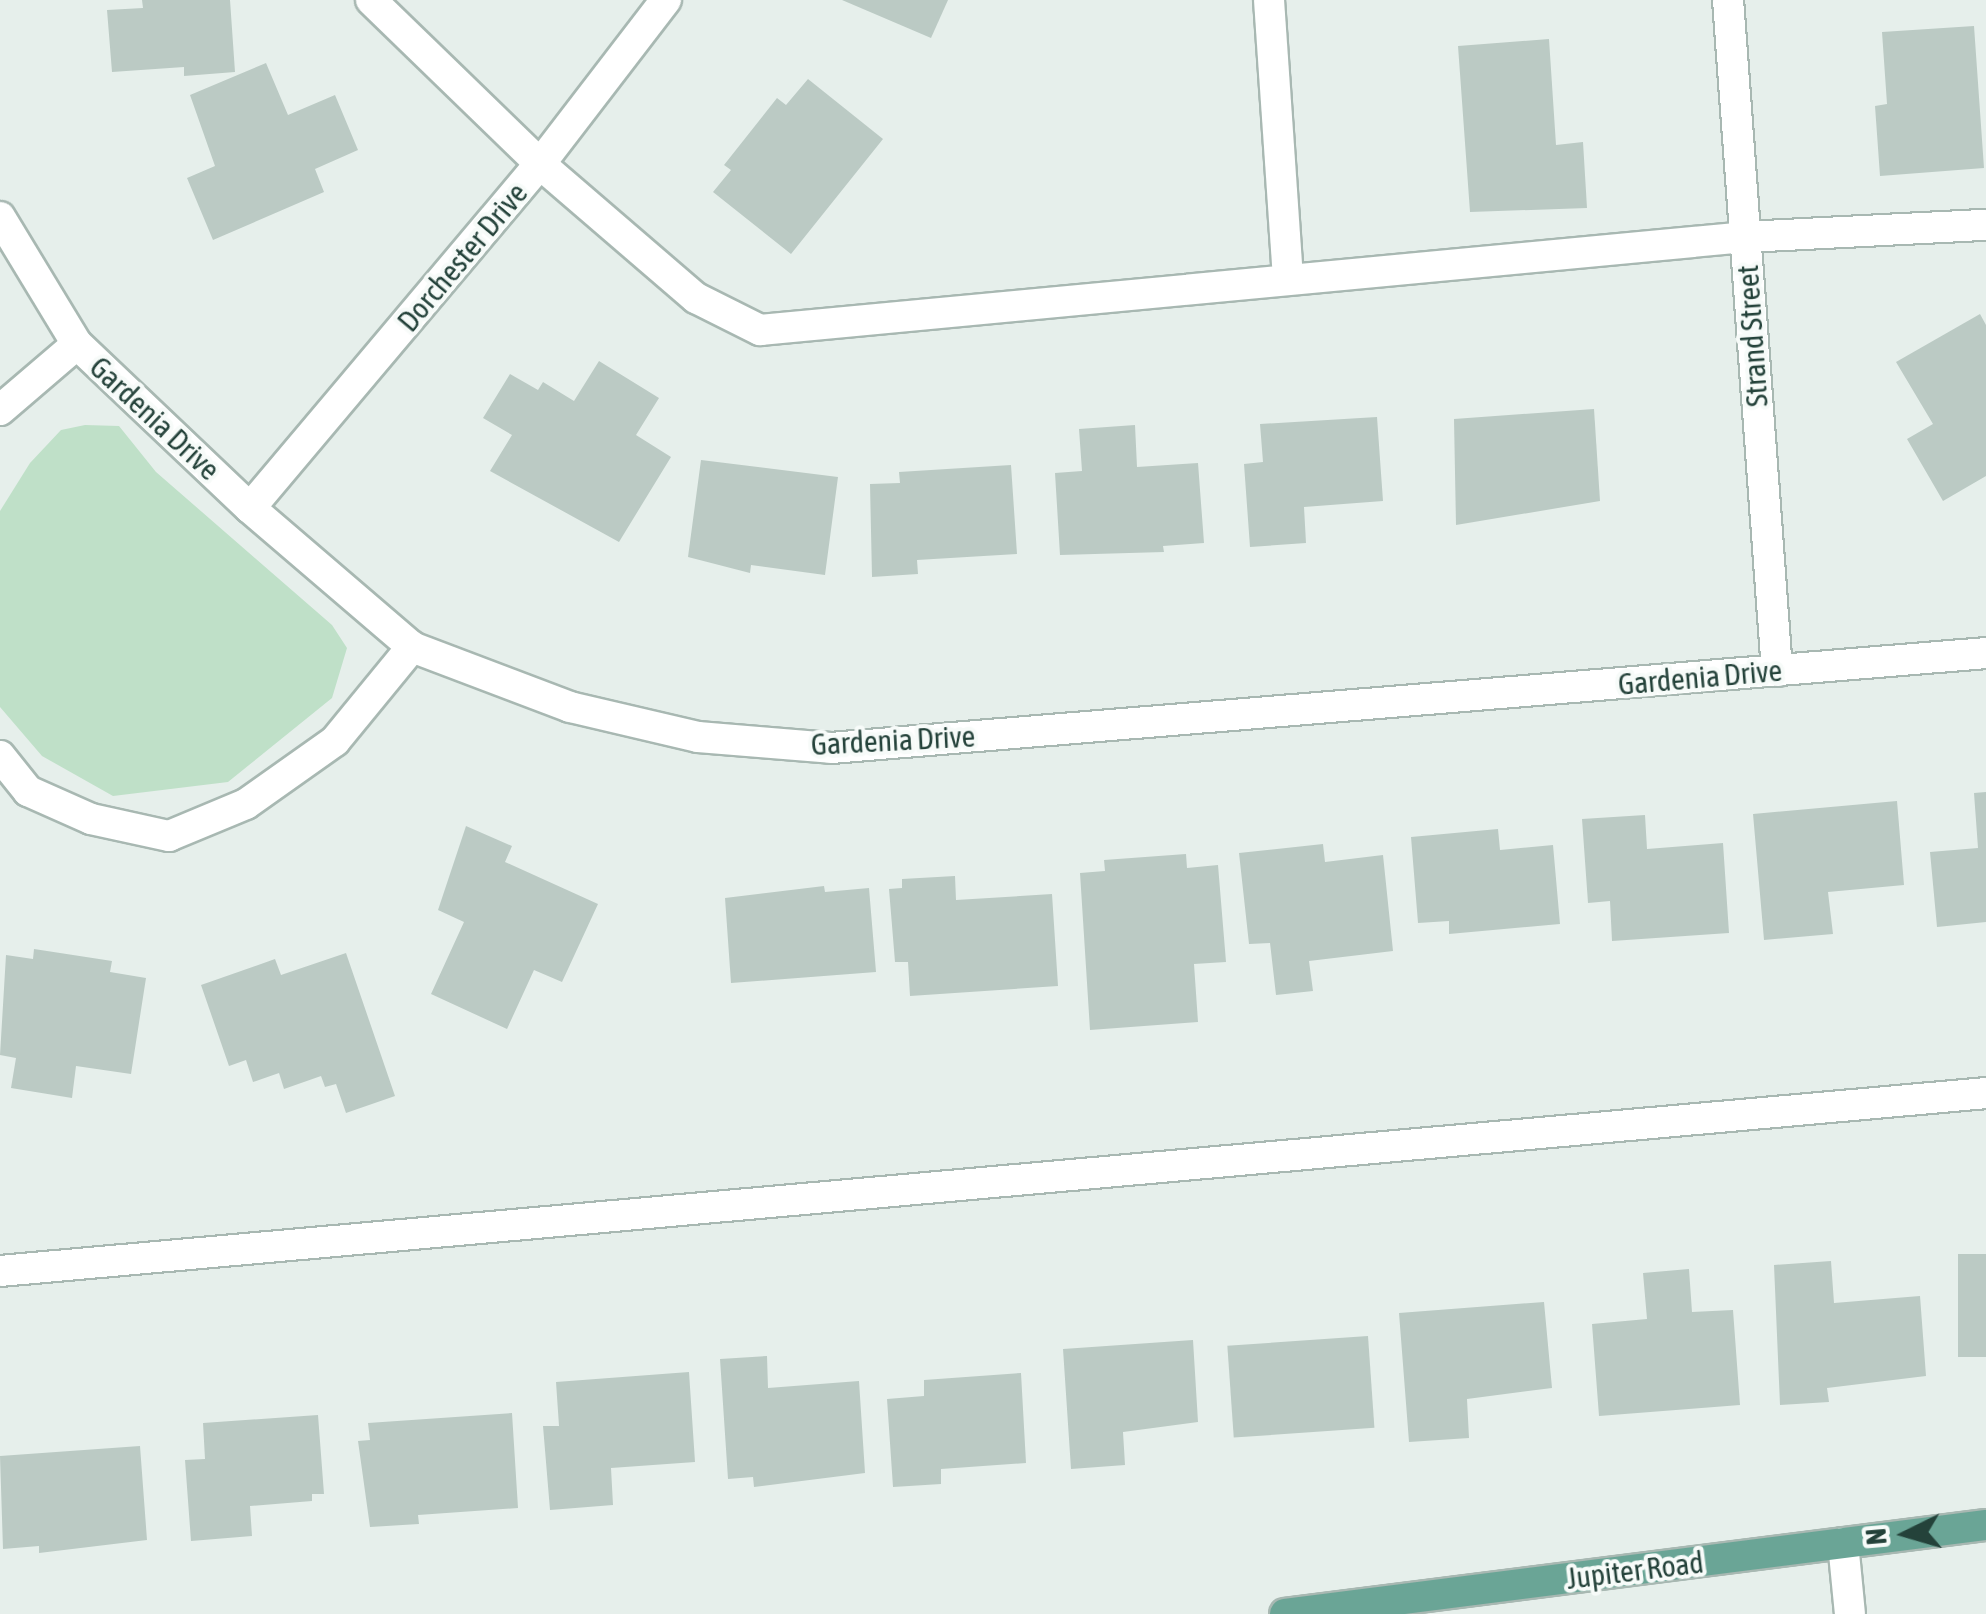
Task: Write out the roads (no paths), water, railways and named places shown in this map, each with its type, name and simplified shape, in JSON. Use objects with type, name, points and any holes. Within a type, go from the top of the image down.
[{"type":"main road","name":"Jupiter Road","points":[[1285,1614],[1986,1525]]},
{"type":"street","points":[[371,0],[540,164],[696,298],[760,330],[1288,277],[1744,237],[1986,225]]},
{"type":"street","name":"Dorchester Drive","points":[[250,508],[540,164],[666,0]]},
{"type":"street","points":[[1269,0],[1288,277]]},
{"type":"street","name":"Strand Street","points":[[1728,0],[1777,671]]},
{"type":"street","name":"Gardenia Drive","points":[[0,217],[77,344],[250,508],[412,647],[588,711],[698,737],[831,748],[1986,653]]},
{"type":"street","points":[[0,410],[77,344]]},
{"type":"street","points":[[0,756],[28,791],[91,820],[169,836],[246,804],[335,741],[412,647]]},
{"type":"street","points":[[0,1271],[1986,1093]]},
{"type":"street","points":[[1843,1543],[1850,1614]]}]
